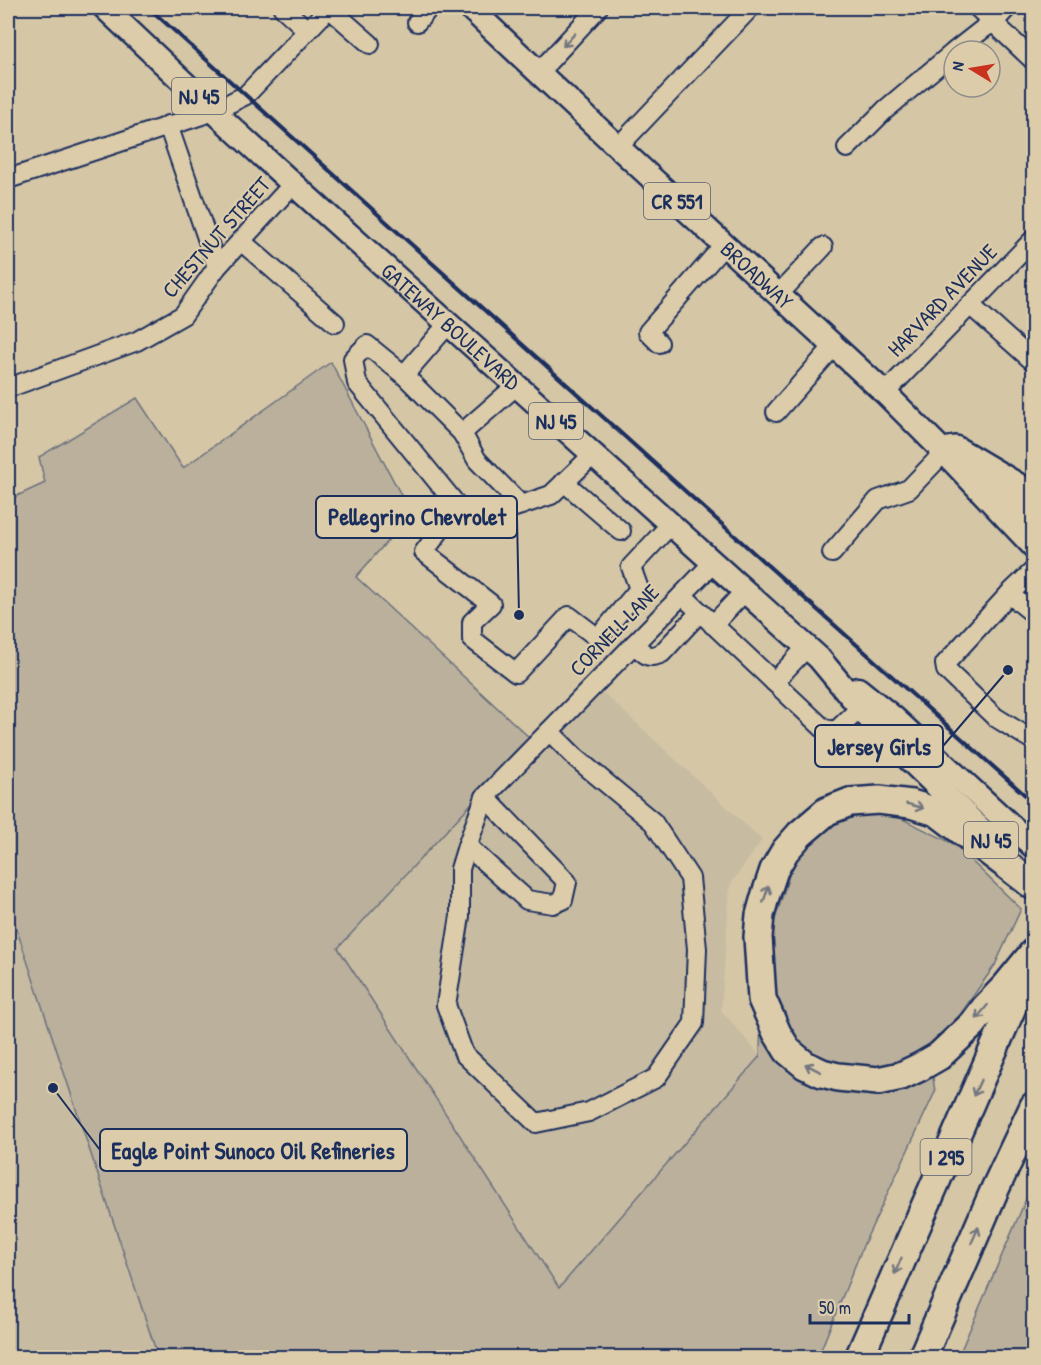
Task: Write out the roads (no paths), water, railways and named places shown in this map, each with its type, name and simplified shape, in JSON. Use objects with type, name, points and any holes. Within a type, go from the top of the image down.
[{"type":"highway","points":[[950,450],[1034,497]]},
{"type":"highway","points":[[1034,885],[937,812],[911,804],[879,800],[850,802],[827,812],[800,834],[785,851],[774,870],[760,915],[758,937],[762,999],[788,1051],[805,1065],[838,1077],[878,1081],[901,1076],[939,1056],[973,1024],[1034,952]]},
{"type":"highway","name":"I 295","points":[[859,1358],[1034,957]]},
{"type":"highway","name":"I 295","points":[[922,1358],[995,1189],[1034,1106]]},
{"type":"main road","name":"GATEWAY BOULEVARD","points":[[105,8],[293,184],[813,652],[878,729],[990,838],[1034,885]]},
{"type":"main road","name":"BROADWAY","points":[[472,8],[618,147],[885,393],[1034,520]]},
{"type":"main road","name":"BROADWAY","points":[[950,450],[1034,546]]},
{"type":"main road","name":"NJ 45","points":[[813,652],[894,718],[1034,847]]},
{"type":"street","points":[[283,8],[307,30]]},
{"type":"street","points":[[8,179],[214,111],[246,95],[329,8],[370,44]]},
{"type":"street","points":[[539,72],[598,8]]},
{"type":"street","points":[[618,147],[750,8]]},
{"type":"street","points":[[978,8],[1034,61]]},
{"type":"street","points":[[970,39],[994,22],[1007,8]]},
{"type":"street","points":[[847,148],[885,110],[942,61]]},
{"type":"street","points":[[168,125],[217,267]]},
{"type":"street","name":"CHESTNUT STREET","points":[[8,388],[137,341],[183,315],[217,267],[293,184]]},
{"type":"street","name":"HARVARD AVENUE","points":[[885,393],[1034,239]]},
{"type":"street","points":[[241,241],[335,323]]},
{"type":"street","points":[[659,343],[648,332],[724,245]]},
{"type":"street","points":[[778,295],[823,248]]},
{"type":"street","points":[[970,305],[1034,362]]},
{"type":"street","points":[[404,375],[449,323]]},
{"type":"street","points":[[468,519],[357,383],[353,358],[367,345],[404,375],[462,433],[477,460],[521,505]]},
{"type":"street","points":[[776,412],[834,346]]},
{"type":"street","points":[[462,433],[517,385]]},
{"type":"street","points":[[832,553],[878,500],[909,489],[950,450]]},
{"type":"street","points":[[594,454],[551,495],[503,511],[444,525],[424,552],[490,604],[472,622],[472,639],[516,673],[569,616],[598,638],[639,589],[631,567],[671,524]]},
{"type":"street","points":[[564,482],[621,531]]},
{"type":"street","name":"CORNELL LANE","points":[[485,796],[713,562]]},
{"type":"street","points":[[1034,570],[945,664],[945,670],[995,717],[1034,741]]},
{"type":"street","points":[[714,625],[745,591]]},
{"type":"street","points":[[1009,594],[1034,614]]},
{"type":"street","points":[[682,595],[824,729],[836,732],[860,708]]},
{"type":"street","points":[[634,644],[649,657],[654,657],[662,653],[700,612]]},
{"type":"street","points":[[774,682],[813,652]]},
{"type":"street","points":[[466,846],[527,900],[553,904],[563,900],[567,882],[485,796],[466,846],[460,869],[460,916],[446,1005],[464,1054],[536,1124],[589,1112],[656,1078],[694,1023],[698,949],[690,878],[653,822],[576,758],[549,731]]},
{"type":"railway","points":[[149,8],[1034,803]]},
{"type":"place","name":"Pellegrino Chevrolet","points":[[519,615]]},
{"type":"place","name":"Jersey Girls","points":[[1008,670]]},
{"type":"place","name":"Eagle Point Sunoco Oil Refineries","points":[[53,1088]]}]
